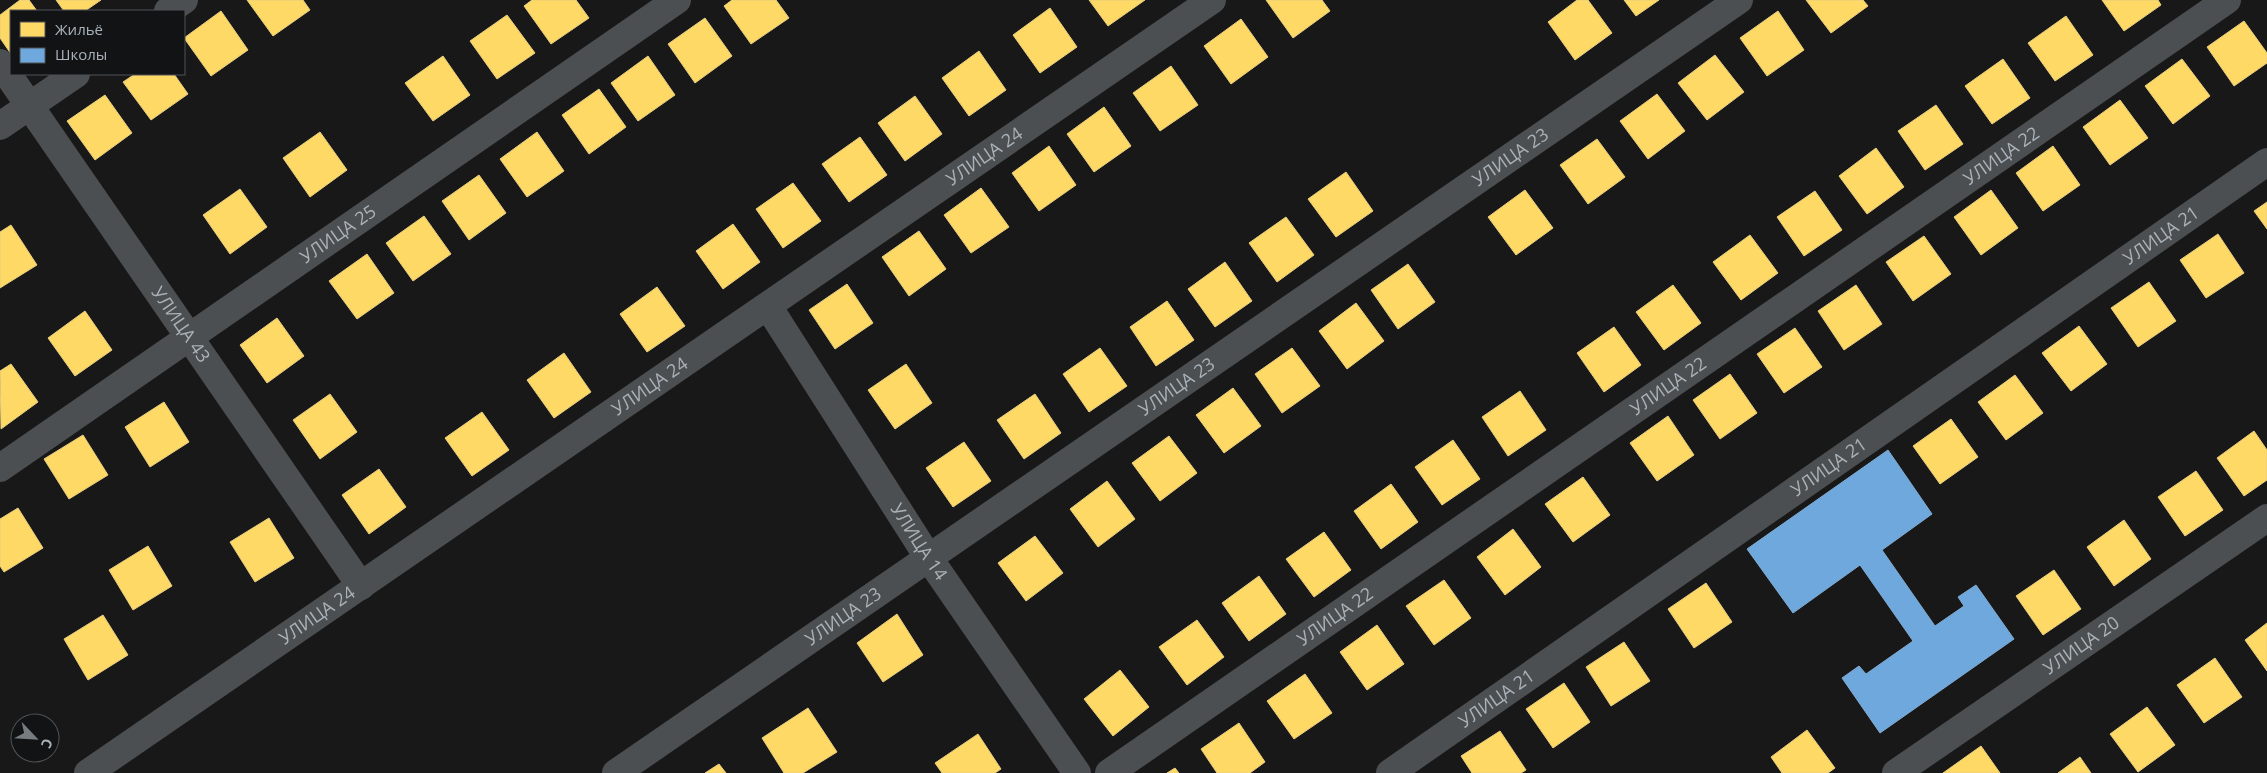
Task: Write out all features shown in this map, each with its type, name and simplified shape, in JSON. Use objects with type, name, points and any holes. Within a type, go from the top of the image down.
[{"type":"street","points":[[169,10],[184,0]]},
{"type":"street","name":"УЛИЦА 25","points":[[0,468],[677,0]]},
{"type":"street","name":"УЛИЦА 24","points":[[88,773],[1212,0]]},
{"type":"street","name":"УЛИЦА 23","points":[[616,773],[1739,0]]},
{"type":"street","name":"УЛИЦА 22","points":[[1109,773],[2228,0]]},
{"type":"street","name":"УЛИЦА 43","points":[[0,63],[360,586]]},
{"type":"street","points":[[0,126],[75,75]]},
{"type":"street","name":"УЛИЦА 21","points":[[1390,773],[2267,162]]},
{"type":"street","name":"УЛИЦА 14","points":[[768,306],[928,557],[1077,773]]},
{"type":"street","name":"УЛИЦА 20","points":[[1896,773],[2267,518]]},
{"type":"building: Жильё","points":[[20,0],[29,0],[36,10],[10,10],[10,53],[0,38],[0,15]]},
{"type":"building: Жильё","points":[[56,0],[101,0],[86,10],[63,10]]},
{"type":"building: Жильё","points":[[247,0],[303,0],[310,10],[273,36]]},
{"type":"building: Жильё","points":[[532,0],[576,0],[589,18],[551,44],[524,6]]},
{"type":"building: Жильё","points":[[732,0],[776,0],[789,18],[751,44],[724,6]]},
{"type":"building: Жильё","points":[[1089,0],[1145,0],[1108,26]]},
{"type":"building: Жильё","points":[[1266,0],[1322,0],[1330,11],[1293,38]]},
{"type":"building: Жильё","points":[[1577,0],[1588,0],[1612,33],[1575,60],[1548,22]]},
{"type":"building: Жильё","points":[[1624,0],[1659,0],[1636,16]]},
{"type":"building: Жильё","points":[[1806,0],[1863,0],[1868,6],[1831,33]]},
{"type":"building: Жильё","points":[[2102,0],[2158,0],[2161,5],[2124,31]]},
{"type":"building: Жильё","points":[[1050,8],[1077,47],[1040,73],[1013,35]]},
{"type":"building: Жильё","points":[[221,11],[248,50],[211,76],[185,37]]},
{"type":"building: Жильё","points":[[1778,11],[1804,50],[1767,76],[1740,38]]},
{"type":"building: Жильё","points":[[507,15],[535,53],[497,79],[470,41]]},
{"type":"building: Жильё","points":[[2066,16],[2093,55],[2055,81],[2028,43]]},
{"type":"building: Жильё","points":[[705,18],[732,56],[695,83],[668,44]]},
{"type":"building: Жильё","points":[[1241,19],[1268,57],[1231,84],[1204,46]]},
{"type":"building: Жильё","points":[[2244,21],[2267,53],[2267,63],[2234,86],[2207,47]]},
{"type":"building: Жильё","points":[[979,51],[1006,90],[969,116],[942,78]]},
{"type":"building: Жильё","points":[[1715,55],[1744,92],[1707,120],[1678,83]]},
{"type":"building: Жильё","points":[[443,56],[470,95],[433,121],[405,83]]},
{"type":"building: Жильё","points":[[648,56],[675,95],[638,121],[611,83]]},
{"type":"building: Жильё","points":[[2003,59],[2030,98],[1992,124],[1965,86]]},
{"type":"building: Жильё","points":[[2182,59],[2210,96],[2173,124],[2145,86]]},
{"type":"building: Жильё","points":[[1171,66],[1198,105],[1160,131],[1133,93]]},
{"type":"building: Жильё","points":[[134,75],[175,75],[188,94],[151,120],[123,82]]},
{"type":"building: Жильё","points":[[599,89],[626,127],[589,154],[562,115]]},
{"type":"building: Жильё","points":[[1657,94],[1685,131],[1648,159],[1620,121]]},
{"type":"building: Жильё","points":[[105,95],[132,133],[95,160],[67,121]]},
{"type":"building: Жильё","points":[[915,96],[942,134],[905,161],[878,123]]},
{"type":"building: Жильё","points":[[2120,100],[2148,138],[2110,165],[2083,127]]},
{"type":"building: Жильё","points":[[1936,105],[1963,144],[1925,170],[1898,131]]},
{"type":"building: Жильё","points":[[1104,107],[1131,146],[1094,172],[1067,134]]},
{"type":"building: Жильё","points":[[320,132],[347,170],[310,197],[283,158]]},
{"type":"building: Жильё","points":[[537,132],[564,171],[527,197],[500,159]]},
{"type":"building: Жильё","points":[[860,137],[887,175],[849,202],[822,164]]},
{"type":"building: Жильё","points":[[1597,139],[1625,177],[1588,204],[1560,165]]},
{"type":"building: Жильё","points":[[1049,146],[1076,185],[1039,211],[1012,173]]},
{"type":"building: Жильё","points":[[2053,146],[2080,185],[2043,211],[2016,173]]},
{"type":"building: Жильё","points":[[1876,148],[1904,187],[1867,214],[1839,176]]},
{"type":"building: Жильё","points":[[1346,172],[1373,211],[1336,237],[1308,199]]},
{"type":"building: Жильё","points":[[479,175],[506,213],[469,240],[442,201]]},
{"type":"building: Жильё","points":[[793,183],[821,221],[783,248],[756,209]]},
{"type":"building: Жильё","points":[[981,188],[1009,227],[971,253],[944,215]]},
{"type":"building: Жильё","points":[[240,189],[267,227],[230,254],[203,215]]},
{"type":"building: Жильё","points":[[1525,190],[1553,228],[1516,255],[1488,217]]},
{"type":"building: Жильё","points":[[1991,190],[2018,228],[1981,255],[1954,217]]},
{"type":"building: Жильё","points":[[1815,191],[1842,230],[1804,256],[1777,217]]},
{"type":"building: Жильё","points":[[2267,202],[2267,229],[2254,211]]},
{"type":"building: Жильё","points":[[424,216],[451,254],[413,281],[386,243]]},
{"type":"building: Жильё","points":[[1286,217],[1314,255],[1277,282],[1249,243]]},
{"type":"building: Жильё","points":[[733,224],[760,262],[723,289],[696,251]]},
{"type":"building: Жильё","points":[[11,225],[37,265],[0,288],[0,232]]},
{"type":"building: Жильё","points":[[919,231],[946,269],[909,296],[882,257]]},
{"type":"building: Жильё","points":[[2218,234],[2244,273],[2206,298],[2180,260]]},
{"type":"building: Жильё","points":[[1750,235],[1778,273],[1741,300],[1713,262]]},
{"type":"building: Жильё","points":[[1924,236],[1951,274],[1913,301],[1886,262]]},
{"type":"building: Жильё","points":[[367,254],[394,293],[357,319],[329,281]]},
{"type":"building: Жильё","points":[[1225,262],[1252,301],[1215,327],[1188,289]]},
{"type":"building: Жильё","points":[[1408,264],[1435,302],[1398,329],[1371,290]]},
{"type":"building: Жильё","points":[[2149,282],[2176,321],[2138,347],[2111,308]]},
{"type":"building: Жильё","points":[[847,284],[873,323],[835,349],[809,310]]},
{"type":"building: Жильё","points":[[1673,285],[1701,323],[1664,350],[1636,312]]},
{"type":"building: Жильё","points":[[1856,285],[1882,324],[1844,350],[1818,311]]},
{"type":"building: Жильё","points":[[657,287],[685,326],[647,352],[620,314]]},
{"type":"building: Жильё","points":[[1167,301],[1194,340],[1156,366],[1130,327]]},
{"type":"building: Жильё","points":[[1356,303],[1384,341],[1347,369],[1319,331]]},
{"type":"building: Жильё","points":[[85,311],[112,350],[75,376],[48,338]]},
{"type":"building: Жильё","points":[[277,318],[304,356],[267,383],[240,345]]},
{"type":"building: Жильё","points":[[2079,326],[2107,364],[2071,391],[2042,353]]},
{"type":"building: Жильё","points":[[1614,327],[1641,365],[1604,392],[1577,353]]},
{"type":"building: Жильё","points":[[1795,328],[1822,367],[1784,393],[1757,354]]},
{"type":"building: Жильё","points":[[1100,348],[1127,386],[1089,412],[1063,374]]},
{"type":"building: Жильё","points":[[1292,348],[1320,386],[1282,413],[1255,374]]},
{"type":"building: Жильё","points":[[564,353],[591,392],[554,418],[527,380]]},
{"type":"building: Жильё","points":[[11,364],[38,402],[1,429],[0,371]]},
{"type":"building: Жильё","points":[[906,364],[932,403],[895,429],[868,390]]},
{"type":"building: Жильё","points":[[1730,374],[1757,413],[1720,439],[1693,400]]},
{"type":"building: Жильё","points":[[2015,375],[2043,413],[2006,440],[1978,402]]},
{"type":"building: Жильё","points":[[1233,388],[1261,426],[1224,453],[1196,415]]},
{"type":"building: Жильё","points":[[1520,391],[1546,430],[1508,456],[1482,417]]},
{"type":"building: Жильё","points":[[330,394],[357,432],[320,459],[293,420]]},
{"type":"building: Жильё","points":[[1035,394],[1061,433],[1024,459],[997,420]]},
{"type":"building: Жильё","points":[[164,402],[189,442],[150,467],[125,427]]},
{"type":"building: Жильё","points":[[482,412],[509,450],[472,476],[445,438]]},
{"type":"building: Жильё","points":[[1668,416],[1694,455],[1657,481],[1630,443]]},
{"type":"building: Жильё","points":[[1951,419],[1978,457],[1940,484],[1913,446]]},
{"type":"building: Жильё","points":[[2254,431],[2267,450],[2267,480],[2244,496],[2217,458]]},
{"type":"building: Жильё","points":[[83,435],[108,475],[69,499],[44,459]]},
{"type":"building: Жильё","points":[[1169,436],[1197,473],[1160,501],[1132,463]]},
{"type":"building: Жильё","points":[[1453,440],[1480,479],[1442,505],[1415,467]]},
{"type":"building: Жильё","points":[[964,442],[991,481],[953,507],[926,468]]},
{"type":"building: Жильё","points":[[379,469],[406,507],[369,534],[342,495]]},
{"type":"building: Жильё","points":[[2196,471],[2223,510],[2185,536],[2158,497]]},
{"type":"building: Жильё","points":[[1583,477],[1610,515],[1573,542],[1545,504]]},
{"type":"building: Жильё","points":[[1107,481],[1135,519],[1098,547],[1070,509]]},
{"type":"building: Жильё","points":[[1391,484],[1418,522],[1381,549],[1354,511]]},
{"type":"building: Жильё","points":[[18,508],[43,548],[4,572],[0,566],[0,519]]},
{"type":"building: Жильё","points":[[269,518],[294,558],[255,582],[230,542]]},
{"type":"building: Жильё","points":[[2124,520],[2151,559],[2114,586],[2087,547]]},
{"type":"building: Жильё","points":[[1513,529],[1541,567],[1505,595],[1477,557]]},
{"type":"building: Жильё","points":[[1324,532],[1351,570],[1314,597],[1286,559]]},
{"type":"building: Жильё","points":[[1035,536],[1063,573],[1026,601],[998,563]]},
{"type":"building: Жильё","points":[[148,546],[172,586],[133,610],[109,570]]},
{"type":"building: Жильё","points":[[2054,570],[2081,609],[2043,635],[2016,596]]},
{"type":"building: Жильё","points":[[1259,576],[1286,614],[1249,641],[1222,603]]},
{"type":"building: Жильё","points":[[1444,580],[1471,618],[1434,645],[1406,606]]},
{"type":"building: Жильё","points":[[1706,583],[1732,622],[1694,648],[1668,609]]},
{"type":"building: Жильё","points":[[897,614],[923,655],[883,682],[857,643]]},
{"type":"building: Жильё","points":[[103,615],[128,655],[88,680],[64,639]]},
{"type":"building: Жильё","points":[[1197,620],[1224,657],[1187,685],[1159,647]]},
{"type":"building: Жильё","points":[[2267,623],[2267,671],[2245,640]]},
{"type":"building: Жильё","points":[[1377,625],[1404,664],[1367,690],[1340,652]]},
{"type":"building: Жильё","points":[[1624,642],[1650,681],[1611,706],[1586,667]]},
{"type":"building: Жильё","points":[[2215,658],[2242,697],[2204,723],[2177,685]]},
{"type":"building: Жильё","points":[[1120,670],[1149,707],[1113,736],[1084,699]]},
{"type":"building: Жильё","points":[[1305,674],[1332,713],[1294,739],[1267,701]]},
{"type":"building: Жильё","points":[[1564,683],[1590,722],[1553,748],[1526,709]]},
{"type":"building: Жильё","points":[[2147,707],[2175,745],[2138,772],[2110,734]]},
{"type":"building: Жильё","points":[[808,708],[837,752],[803,773],[784,773],[762,738]]},
{"type":"building: Жильё","points":[[1239,723],[1265,762],[1250,773],[1217,773],[1201,749]]},
{"type":"building: Жильё","points":[[1807,730],[1835,768],[1828,773],[1782,773],[1771,757]]},
{"type":"building: Жильё","points":[[1500,731],[1526,770],[1521,773],[1472,773],[1461,756]]},
{"type":"building: Жильё","points":[[978,734],[1001,769],[995,773],[942,773],[935,763]]},
{"type":"building: Жильё","points":[[1981,746],[2000,773],[1943,773]]},
{"type":"building: Жильё","points":[[2080,757],[2091,773],[2058,773]]},
{"type":"building: Жильё","points":[[719,764],[726,773],[705,773]]},
{"type":"building: Жильё","points":[[1175,768],[1179,773],[1167,773]]},
{"type":"building: Школы","points":[[1888,450],[1932,514],[1882,550],[1935,626],[1964,606],[1958,597],[1976,585],[2014,639],[1880,733],[1842,678],[1859,666],[1866,674],[1913,641],[1860,565],[1793,613],[1747,549]]}]
